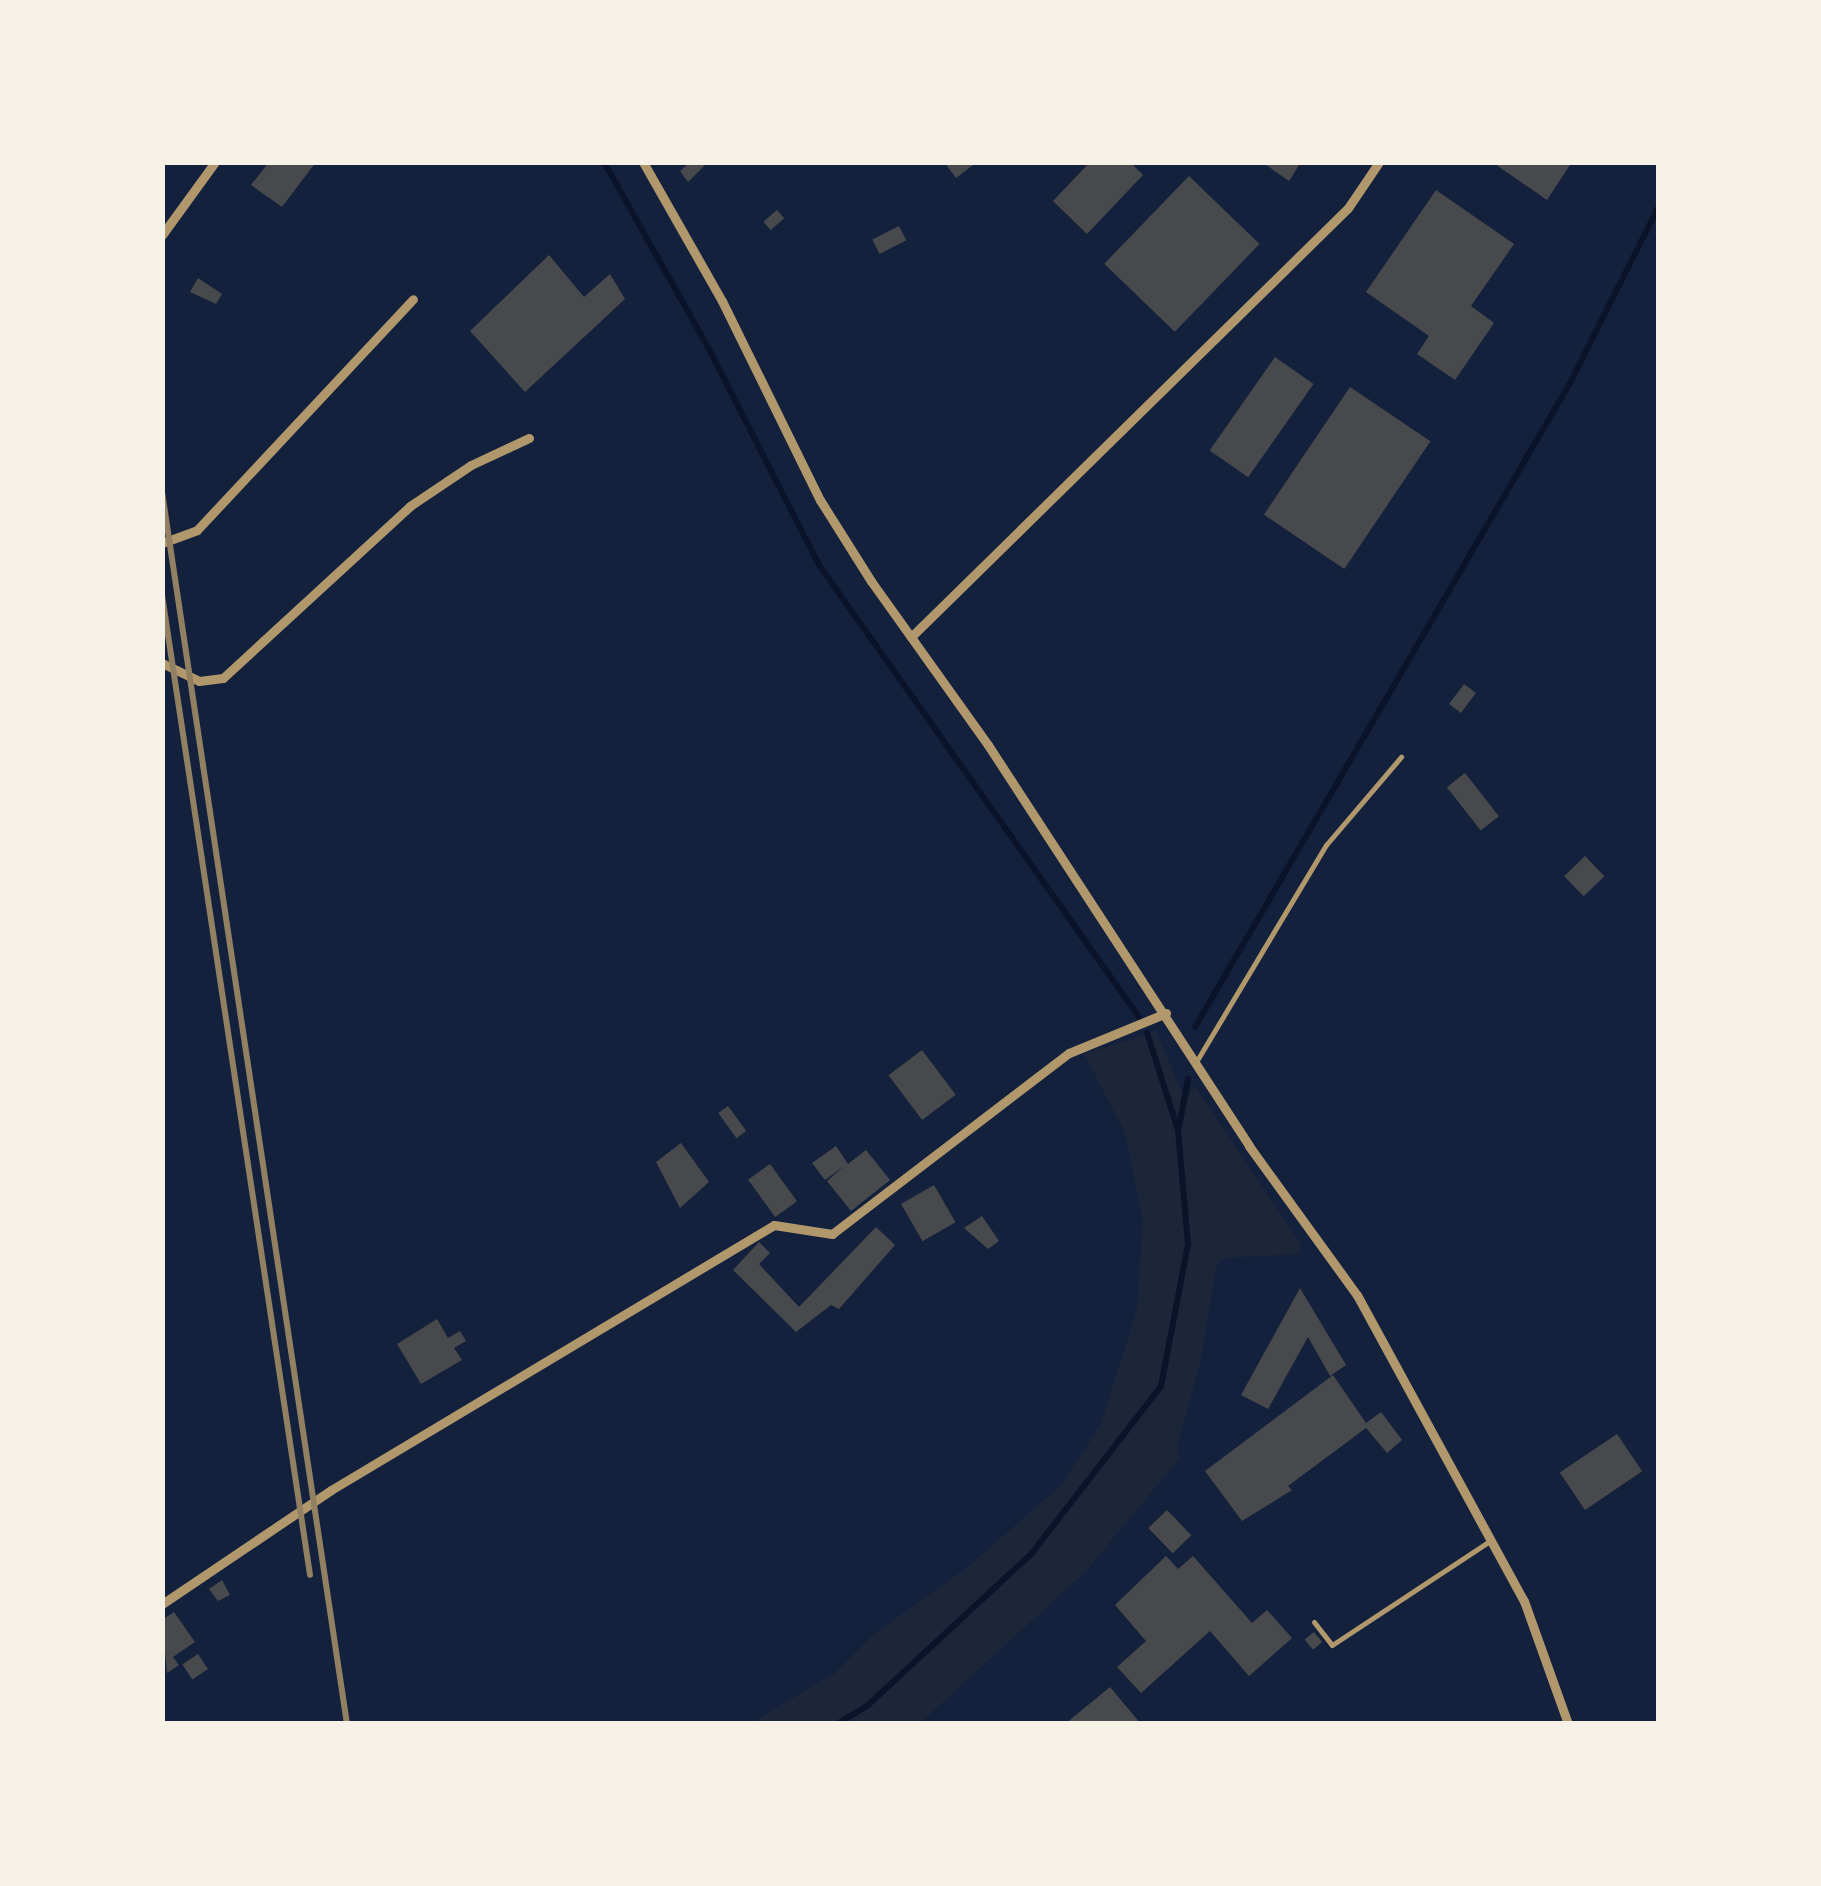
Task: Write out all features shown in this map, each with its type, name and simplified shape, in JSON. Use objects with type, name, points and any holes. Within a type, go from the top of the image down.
[{"type":"street","points":[[162,235],[215,162]]},
{"type":"street","points":[[661,162],[646,167],[722,301],[820,500],[1357,1295],[1524,1601],[1568,1724]]},
{"type":"street","points":[[911,637],[1348,208],[1379,162]]},
{"type":"street","points":[[162,543],[197,530],[413,298]]},
{"type":"street","points":[[162,663],[200,680],[223,678],[410,506],[471,464],[529,438]]},
{"type":"street","points":[[162,1604],[330,1490],[774,1225],[832,1234],[1069,1053],[1166,1013]]},
{"type":"lane","points":[[1196,1062],[1326,845],[1400,757]]},
{"type":"lane","points":[[1314,1622],[1332,1645],[1491,1540]]},
{"type":"shaded area","points":[[1156,1031],[1186,1102],[1194,1085],[1301,1245],[1299,1254],[1223,1258],[1216,1266],[1200,1363],[1177,1447],[1180,1458],[1085,1572],[920,1723],[751,1723],[835,1673],[874,1634],[968,1567],[1061,1485],[1101,1424],[1137,1309],[1143,1220],[1125,1132],[1084,1054]]},
{"type":"building","points":[[269,162],[316,162],[282,207],[251,185]]},
{"type":"building","points":[[690,162],[708,162],[688,182],[680,171]]},
{"type":"building","points":[[944,162],[977,162],[956,178]]},
{"type":"building","points":[[1090,162],[1130,162],[1143,175],[1087,234],[1053,201]]},
{"type":"building","points":[[1262,162],[1301,162],[1289,181]]},
{"type":"building","points":[[1492,162],[1572,162],[1547,200]]},
{"type":"building","points":[[1189,176],[1259,244],[1175,332],[1104,264]]},
{"type":"building","points":[[1436,190],[1514,244],[1471,306],[1494,323],[1455,380],[1417,354],[1429,336],[1366,292]]},
{"type":"building","points":[[777,210],[784,218],[771,230],[763,222]]},
{"type":"building","points":[[899,226],[906,240],[880,254],[872,240]]},
{"type":"building","points":[[549,255],[584,297],[610,274],[625,299],[525,392],[470,331]]},
{"type":"building","points":[[198,278],[222,294],[216,304],[190,292]]},
{"type":"building","points":[[1275,357],[1314,384],[1248,477],[1210,450]]},
{"type":"building","points":[[1350,387],[1430,441],[1344,569],[1264,515]]},
{"type":"building","points":[[1464,684],[1476,693],[1461,713],[1449,704]]},
{"type":"building","points":[[1465,773],[1499,816],[1481,831],[1447,787]]},
{"type":"building","points":[[1585,856],[1604,876],[1584,896],[1564,876]]},
{"type":"building","points":[[922,1050],[956,1095],[922,1120],[888,1075]]},
{"type":"building","points":[[728,1106],[746,1131],[737,1138],[718,1113]]},
{"type":"building","points":[[681,1143],[709,1182],[680,1208],[656,1162]]},
{"type":"building","points":[[836,1146],[848,1164],[866,1150],[890,1180],[851,1211],[827,1181],[844,1166],[825,1180],[812,1163]]},
{"type":"building","points":[[770,1164],[797,1201],[775,1217],[748,1180]]},
{"type":"building","points":[[934,1185],[956,1222],[923,1241],[901,1204]]},
{"type":"building","points":[[982,1216],[999,1241],[988,1249],[964,1228]]},
{"type":"building","points":[[876,1227],[895,1245],[839,1309],[831,1305],[796,1332],[733,1270],[759,1242],[770,1253],[759,1264],[799,1307]]},
{"type":"building","points":[[1300,1288],[1346,1365],[1330,1376],[1308,1337],[1268,1409],[1241,1395]]},
{"type":"building","points":[[437,1319],[448,1338],[460,1331],[466,1341],[454,1348],[462,1360],[421,1384],[397,1344]]},
{"type":"building","points":[[1333,1375],[1366,1423],[1381,1412],[1402,1440],[1387,1453],[1366,1428],[1288,1486],[1292,1490],[1242,1521],[1205,1471]]},
{"type":"building","points":[[1617,1434],[1642,1471],[1585,1510],[1560,1473]]},
{"type":"building","points":[[1167,1510],[1191,1535],[1173,1553],[1148,1528]]},
{"type":"building","points":[[1166,1556],[1178,1569],[1193,1556],[1252,1623],[1267,1610],[1292,1638],[1249,1676],[1210,1631],[1141,1693],[1117,1667],[1146,1641],[1115,1605]]},
{"type":"building","points":[[222,1580],[230,1595],[218,1601],[209,1589]]},
{"type":"building","points":[[174,1612],[195,1642],[173,1657],[179,1665],[167,1673],[162,1620]]},
{"type":"building","points":[[1314,1632],[1322,1642],[1313,1650],[1305,1640]]},
{"type":"building","points":[[198,1654],[208,1669],[192,1680],[182,1665]]},
{"type":"building","points":[[1110,1687],[1141,1724],[1065,1724]]},
{"type":"waterway","points":[[604,162],[710,351],[819,565],[1139,1017]]},
{"type":"waterway","points":[[1195,1027],[1570,383],[1658,208]]},
{"type":"waterway","points":[[837,1724],[867,1706],[1032,1553],[1161,1386],[1188,1244],[1178,1130],[1147,1033]]},
{"type":"waterway","points":[[1179,1127],[1188,1079]]},
{"type":"railway","points":[[162,492],[347,1724]]},
{"type":"railway","points":[[162,595],[310,1575]]}]
